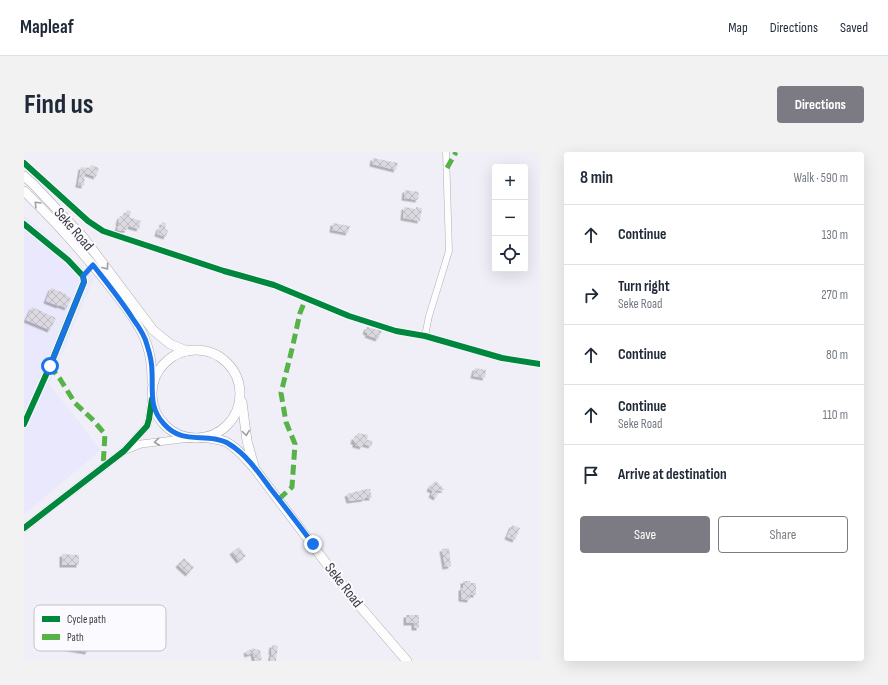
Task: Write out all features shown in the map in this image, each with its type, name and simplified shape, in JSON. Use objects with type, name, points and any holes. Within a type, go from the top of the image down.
[{"type":"main road","name":"Seke Road","points":[[24,176],[83,237],[153,330],[170,344],[187,351]]},
{"type":"main road","name":"Seke Road","points":[[24,191],[40,206],[93,265],[127,309],[141,331],[147,345],[150,358],[153,386],[152,399],[157,413],[165,425],[172,431],[190,438],[204,437],[214,434],[223,430],[236,415],[241,395],[238,378],[234,370],[224,360],[213,353],[196,350],[178,354],[164,363],[155,378],[153,386]]},
{"type":"main road","points":[[241,395],[249,452],[255,469]]},
{"type":"main road","points":[[204,437],[230,444],[244,456],[255,469]]},
{"type":"main road","name":"Seke Road","points":[[255,469],[351,596],[407,661]]},
{"type":"street","points":[[425,336],[429,316],[449,251],[446,152]]},
{"type":"street","points":[[24,163],[88,221],[103,231],[224,271],[274,285],[349,316],[396,331],[425,336],[502,358],[540,364]]},
{"type":"street","points":[[24,224],[68,260],[83,276],[84,282],[50,366],[24,424]]},
{"type":"street","points":[[83,276],[93,265]]},
{"type":"street","points":[[24,528],[124,451],[147,426],[152,399]]},
{"type":"street","points":[[124,451],[141,444],[190,438]]},
{"type":"shaded area","points":[[24,215],[94,278],[49,384],[101,450],[24,514]]},
{"type":"building","points":[[373,158],[398,163],[396,170],[372,164]]},
{"type":"building","points":[[91,165],[99,168],[96,177],[85,173],[84,186],[78,185],[81,167],[90,168]]},
{"type":"building","points":[[405,190],[419,192],[418,200],[404,198]]},
{"type":"building","points":[[404,207],[416,209],[416,207],[422,208],[420,221],[403,218]]},
{"type":"building","points":[[127,210],[131,211],[129,217],[141,221],[139,229],[128,226],[127,230],[118,231],[117,229],[120,216],[124,217]]},
{"type":"building","points":[[162,222],[166,223],[165,229],[168,230],[166,237],[157,234],[159,227],[161,228]]},
{"type":"building","points":[[333,223],[350,226],[348,233],[332,230]]},
{"type":"building","points":[[51,288],[66,294],[71,298],[67,308],[46,301]]},
{"type":"building","points":[[32,307],[56,318],[50,330],[26,320]]},
{"type":"building","points":[[367,327],[382,331],[378,339],[367,335],[368,333],[365,332]]},
{"type":"building","points":[[475,368],[486,370],[485,378],[473,376]]},
{"type":"building","points":[[358,433],[368,435],[367,440],[373,441],[371,446],[363,444],[362,447],[355,445],[355,442],[353,442],[354,437],[357,437]]},
{"type":"building","points":[[436,481],[445,490],[434,491],[438,494],[436,498],[431,495],[433,491],[429,489]]},
{"type":"building","points":[[370,489],[372,498],[349,501],[347,494]]},
{"type":"building","points":[[512,525],[520,528],[515,540],[507,537]]},
{"type":"building","points":[[239,547],[246,556],[239,561],[232,552]]},
{"type":"building","points":[[449,548],[451,566],[445,567],[442,549]]},
{"type":"building","points":[[62,554],[79,555],[79,565],[62,565]]},
{"type":"building","points":[[184,558],[194,567],[188,574],[178,565]]},
{"type":"building","points":[[463,581],[476,583],[476,595],[470,595],[470,600],[461,599],[461,588],[463,588]]},
{"type":"building","points":[[406,615],[419,615],[419,628],[414,628],[414,623],[406,623]]},
{"type":"building","points":[[272,645],[278,646],[276,661],[270,661]]},
{"type":"building","points":[[252,648],[262,651],[260,651],[262,660],[255,661],[253,653],[247,655],[246,651]]},
{"type":"marked path","points":[[447,168],[456,152]]},
{"type":"marked path","points":[[279,499],[292,487],[295,444],[286,422],[281,393],[300,313],[306,298]]},
{"type":"marked path","points":[[50,366],[75,403],[105,434],[103,467]]},
{"type":"cycle path","points":[[24,163],[88,221],[103,231],[224,271],[274,285],[349,316],[396,331],[425,336],[502,358],[540,364]]},
{"type":"cycle path","points":[[24,224],[68,260],[83,276],[84,282],[50,366],[24,424]]},
{"type":"cycle path","points":[[24,528],[124,451],[147,426],[152,399]]},
{"type":"route","points":[[50,366],[84,282],[83,276],[93,265],[127,309],[141,331],[147,345],[150,358],[153,386],[152,399],[154,409],[165,425],[172,431],[190,438],[204,437],[230,444],[244,456],[255,469],[313,544]]}]
